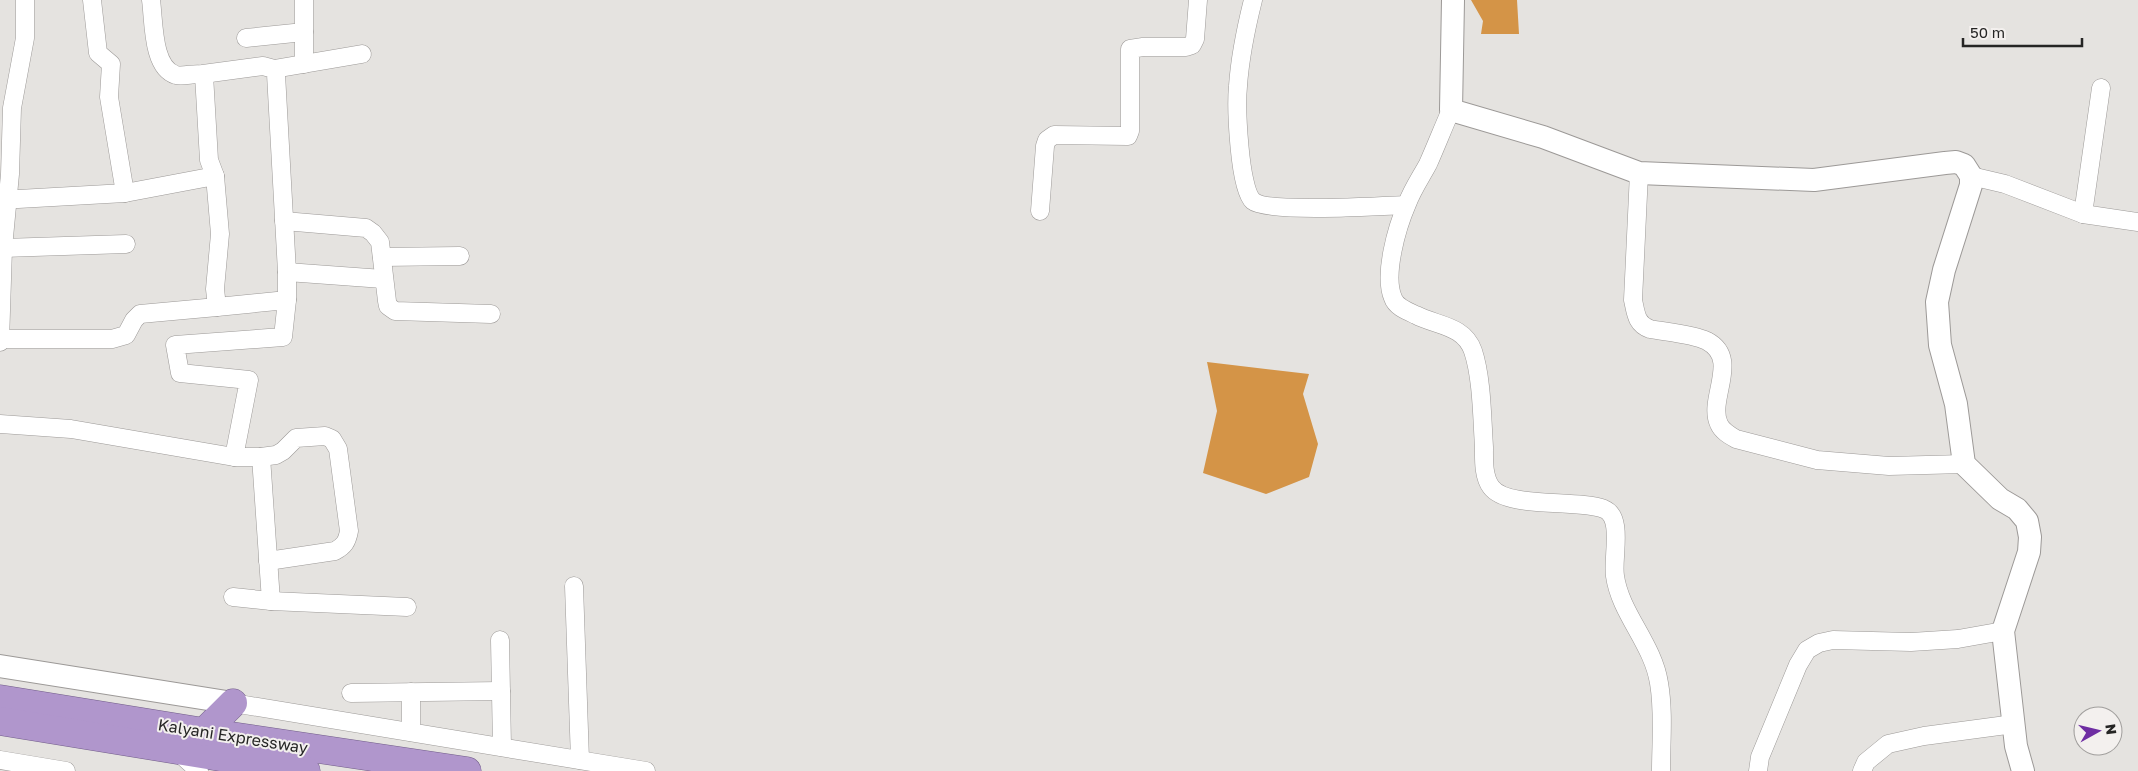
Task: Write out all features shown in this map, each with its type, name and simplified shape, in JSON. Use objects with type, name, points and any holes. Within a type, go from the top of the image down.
[{"type":"highway","name":"Kalyani Expressway","points":[[0,699],[204,732],[467,771]]},
{"type":"highway","points":[[204,732],[233,703]]},
{"type":"highway","name":"Kalyani Expressway","points":[[0,722],[306,771]]},
{"type":"street","points":[[25,0],[25,38],[12,108],[4,200],[0,331],[112,339],[126,335],[134,320],[140,314],[287,300]]},
{"type":"street","points":[[92,0],[98,53],[111,64],[109,97],[125,193]]},
{"type":"street","points":[[151,0],[161,63],[168,71],[176,74],[203,74],[263,66],[274,69],[362,54]]},
{"type":"street","points":[[304,0],[304,64]]},
{"type":"street","points":[[1040,211],[1047,140],[1054,135],[1128,136],[1130,131],[1130,49],[1143,47],[1186,47],[1192,45],[1198,0]]},
{"type":"street","points":[[1253,0],[1242,49],[1238,88],[1240,155],[1246,191],[1252,200],[1273,208],[1286,206],[1354,208],[1406,205]]},
{"type":"street","points":[[1453,0],[1451,110],[1428,163],[1406,205],[1396,239],[1391,266],[1390,288],[1393,299],[1398,306],[1419,317],[1457,330],[1469,341],[1474,352],[1480,392],[1486,474],[1490,487],[1500,496],[1522,500],[1592,506],[1606,510],[1613,518],[1616,527],[1615,576],[1621,598],[1644,638],[1659,682],[1662,724],[1661,771]]},
{"type":"street","points":[[246,38],[304,32]]},
{"type":"street","points":[[234,456],[249,380],[180,373],[175,345],[283,337],[287,300],[287,272],[276,74],[274,69]]},
{"type":"street","points":[[203,74],[209,160],[215,176],[220,234],[215,289],[217,307]]},
{"type":"street","points":[[2083,214],[2101,88]]},
{"type":"street","points":[[1451,110],[1543,137],[1640,174],[1814,180],[1956,162],[1964,165],[1971,176],[1971,185],[1944,270],[1937,302],[1940,345],[1956,404],[1964,464],[2000,498],[2017,509],[2027,521],[2030,537],[2029,552],[2003,631],[2016,746],[2023,771]]},
{"type":"street","points":[[1640,174],[1633,300],[1637,318],[1642,326],[1707,341],[1716,349],[1721,358],[1723,374],[1716,409],[1718,423],[1724,432],[1736,439],[1817,460],[1889,466],[1964,464]]},
{"type":"street","points":[[4,200],[125,193],[215,176]]},
{"type":"street","points":[[1971,176],[2005,184],[2083,214],[2138,222]]},
{"type":"street","points":[[284,221],[366,228],[373,233],[380,242],[383,279],[388,306],[396,310],[491,314]]},
{"type":"street","points":[[3,248],[126,244]]},
{"type":"street","points":[[382,257],[460,256]]},
{"type":"street","points":[[287,272],[383,279]]},
{"type":"street","points":[[0,424],[71,429],[234,456],[261,457],[276,455],[296,438],[325,436],[332,439],[338,449],[349,531],[348,540],[335,551],[268,561]]},
{"type":"street","points":[[261,457],[271,601]]},
{"type":"street","points":[[574,586],[580,760]]},
{"type":"street","points":[[233,597],[271,601],[406,607]]},
{"type":"street","points":[[1758,771],[1760,757],[1798,665],[1808,650],[1819,643],[1834,640],[1911,642],[1958,639],[2003,631]]},
{"type":"street","points":[[500,640],[502,747]]},
{"type":"street","points":[[0,666],[646,771]]},
{"type":"street","points":[[410,732],[411,692]]},
{"type":"street","points":[[351,693],[501,692]]},
{"type":"street","points":[[1862,771],[1866,762],[1888,744],[1924,736],[2014,724]]},
{"type":"street","points":[[177,751],[199,771]]},
{"type":"street","points":[[0,760],[66,771]]},
{"type":"shaded area","points":[[1471,0],[1517,0],[1519,34],[1481,34],[1483,21]]},
{"type":"shaded area","points":[[1207,362],[1309,374],[1303,394],[1318,444],[1309,477],[1266,494],[1203,473],[1217,411]]}]
